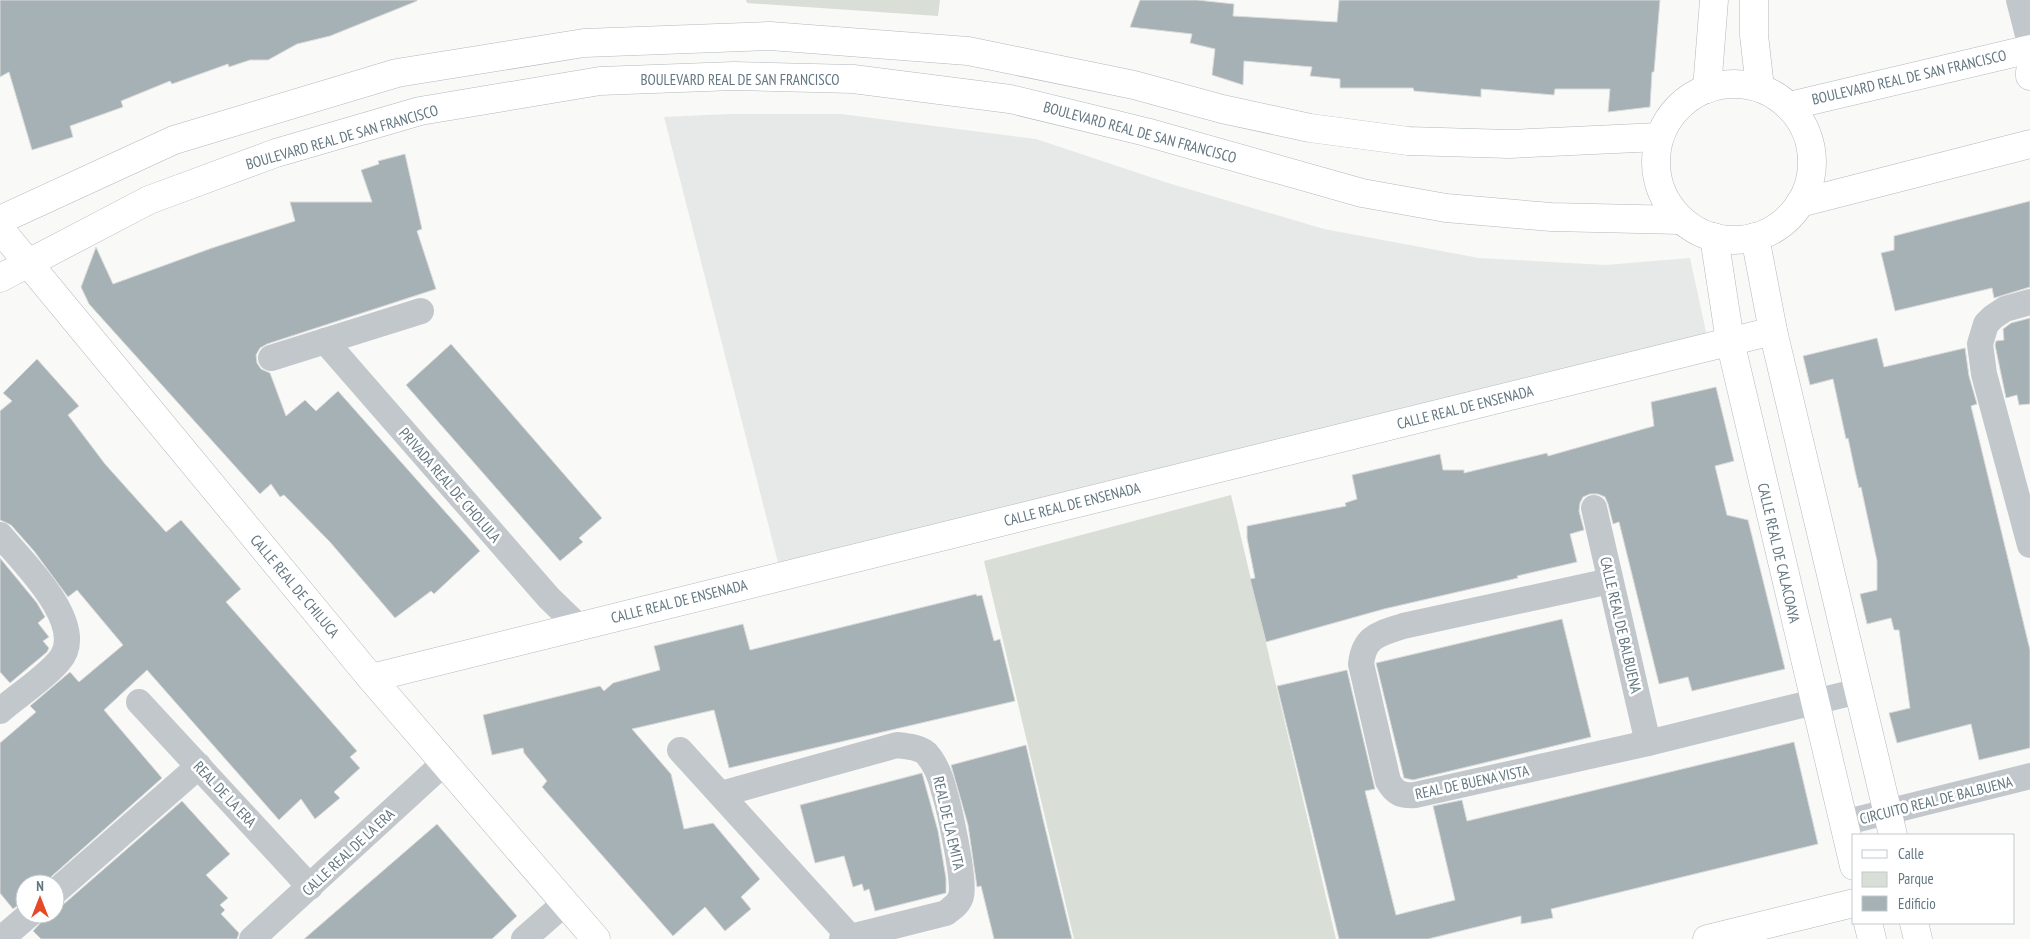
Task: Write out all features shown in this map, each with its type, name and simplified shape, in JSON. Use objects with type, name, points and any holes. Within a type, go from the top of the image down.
[{"type":"main road","points":[[1707,89],[1714,0]]},
{"type":"main road","points":[[1754,0],[1754,36],[1760,88]]},
{"type":"main road","points":[[0,220],[183,137],[397,73],[584,43],[770,36],[968,51],[1134,85],[1222,109],[1310,128],[1408,141],[1509,144],[1659,137]]},
{"type":"main road","name":"BOULEVARD REAL DE SAN FRANCISCO","points":[[1789,106],[2030,49]]},
{"type":"main road","name":"BOULEVARD REAL DE SAN FRANCISCO","points":[[0,278],[27,262],[149,200],[276,152],[420,111],[600,81],[734,76],[853,79],[1010,99],[1146,132],[1362,193],[1446,208],[1551,217],[1681,220]]},
{"type":"main road","points":[[1734,84],[1760,88],[1789,106],[1804,127],[1812,152],[1810,179],[1800,203],[1781,224],[1755,237],[1735,240],[1714,237],[1697,230],[1681,220],[1666,202],[1658,182],[1656,159],[1659,137],[1670,116],[1686,100],[1707,89],[1734,84]]},
{"type":"main road","points":[[1800,203],[2030,144]]},
{"type":"main road","name":"CALLE REAL DE CHILUCA","points":[[0,228],[443,764],[596,939]]},
{"type":"main road","name":"CALLE REAL DE CALACOAYA","points":[[1714,237],[1730,341],[1852,858]]},
{"type":"main road","points":[[1755,237],[1773,331],[1890,824]]},
{"type":"main road","name":"CALLE REAL DE ENSENADA","points":[[371,678],[1773,331]]},
{"type":"main road","points":[[1707,939],[1852,903]]},
{"type":"main road","points":[[1868,924],[1872,939]]},
{"type":"main road","points":[[1914,924],[1918,939]]},
{"type":"street","points":[[2019,0],[2030,43]]},
{"type":"street","points":[[2030,302],[2005,309],[1993,316],[1986,324],[1980,344],[1984,374],[2030,545]]},
{"type":"street","points":[[271,358],[421,311]]},
{"type":"street","name":"PRIVADA REAL DE CHOLULA","points":[[325,341],[549,598],[578,626]]},
{"type":"street","name":"CALLE REAL DE BALBUENA","points":[[1594,508],[1648,743]]},
{"type":"street","points":[[0,535],[58,608],[66,628],[67,645],[60,661],[0,711]]},
{"type":"street","name":"REAL DE BUENA VISTA","points":[[1610,581],[1403,626],[1372,638],[1363,650],[1361,664],[1388,781],[1394,790],[1403,796],[1415,796],[1648,743],[1859,691]]},
{"type":"street","name":"REAL DE LA ERA","points":[[138,702],[310,886]]},
{"type":"street","name":"REAL DE LA EMITA","points":[[680,750],[721,794],[846,938],[946,912],[955,906],[962,896],[962,880],[944,791],[935,765],[925,752],[910,746],[897,745],[721,794]]},
{"type":"street","name":"CALLE REAL DE LA ERA","points":[[252,939],[443,764]]},
{"type":"street","points":[[65,883],[199,766]]},
{"type":"street","name":"CIRCUITO REAL DE BALBUENA","points":[[1843,823],[1890,824],[2030,776]]},
{"type":"street","points":[[524,939],[565,904]]},
{"type":"street","points":[[1,939],[18,924]]},
{"type":"shaded area","points":[[728,114],[841,114],[1036,139],[1168,183],[1324,229],[1479,258],[1605,265],[1690,258],[1708,341],[784,586],[664,117]]},
{"type":"green space","points":[[746,0],[940,0],[938,16],[747,3]]},
{"type":"green space","points":[[1231,495],[1336,939],[1074,939],[984,561]]},
{"type":"building","points":[[0,0],[417,1],[330,36],[297,44],[268,60],[250,60],[229,67],[228,64],[172,84],[170,81],[121,101],[123,107],[70,126],[73,137],[32,150],[9,72],[0,77]]},
{"type":"building","points":[[1140,0],[1197,0],[1234,4],[1233,16],[1337,22],[1339,0],[1660,0],[1650,107],[1608,112],[1610,89],[1555,89],[1554,95],[1481,89],[1481,97],[1414,91],[1413,88],[1340,88],[1340,79],[1310,76],[1312,67],[1244,61],[1243,85],[1212,75],[1215,49],[1190,43],[1192,34],[1130,27]]},
{"type":"building","points":[[405,154],[422,229],[417,231],[436,289],[267,344],[260,348],[256,355],[257,363],[261,369],[270,373],[286,416],[305,400],[316,411],[338,391],[480,551],[434,594],[431,591],[395,618],[330,542],[284,495],[280,497],[271,484],[260,494],[89,304],[81,287],[96,247],[113,284],[212,248],[295,221],[290,202],[372,202],[361,170],[379,164],[378,161]]},
{"type":"building","points":[[2030,201],[2030,287],[1994,298],[1992,288],[1895,311],[1881,253],[1894,250],[1894,236]]},
{"type":"building","points":[[2030,318],[2030,404],[2019,405],[2017,395],[2006,398],[1995,345],[1996,341],[2004,340],[2003,329],[2011,323]]},
{"type":"building","points":[[1877,338],[1884,367],[1965,348],[1969,376],[1977,404],[1971,406],[2030,650],[2030,748],[1979,760],[1971,724],[1897,743],[1889,713],[1910,708],[1899,630],[1894,630],[1891,618],[1867,624],[1860,594],[1877,590],[1877,561],[1861,487],[1859,488],[1848,438],[1846,439],[1833,379],[1810,385],[1803,356]]},
{"type":"building","points":[[451,344],[602,518],[579,538],[583,542],[560,561],[406,385]]},
{"type":"building","points":[[37,359],[79,406],[68,415],[105,464],[166,532],[181,520],[241,589],[226,602],[357,751],[350,757],[360,768],[334,792],[340,798],[315,819],[301,799],[279,820],[147,670],[104,710],[162,778],[54,874],[15,874],[15,908],[13,909],[0,893],[0,743],[36,712],[30,706],[70,672],[79,682],[123,645],[77,590],[68,597],[34,551],[11,525],[0,520],[0,411],[12,401],[3,393]]},
{"type":"building","points":[[1716,387],[1734,461],[1715,466],[1727,515],[1748,520],[1785,669],[1692,691],[1688,677],[1659,684],[1619,522],[1613,524],[1605,497],[1598,494],[1590,494],[1583,497],[1579,511],[1584,530],[1570,534],[1577,562],[1517,576],[1518,578],[1384,609],[1266,642],[1250,579],[1255,578],[1247,538],[1247,526],[1346,506],[1345,503],[1357,499],[1352,475],[1440,454],[1443,470],[1464,470],[1464,473],[1547,453],[1548,456],[1654,426],[1651,402]]},
{"type":"building","points":[[0,558],[37,603],[45,617],[38,623],[49,637],[43,641],[49,648],[47,652],[10,683],[0,672]]},
{"type":"building","points":[[976,594],[977,596],[982,595],[994,641],[1000,639],[1015,701],[729,768],[714,710],[632,729],[671,774],[684,829],[713,823],[760,879],[741,897],[751,909],[725,931],[705,907],[673,936],[542,787],[547,781],[524,753],[523,748],[492,755],[483,715],[600,686],[604,691],[613,683],[660,670],[654,646],[743,624],[750,650]]},
{"type":"building","points":[[1562,619],[1591,737],[1413,780],[1404,778],[1376,663]]},
{"type":"building","points":[[1347,670],[1375,789],[1365,791],[1396,915],[1455,900],[1433,806],[1462,800],[1467,821],[1794,742],[1818,844],[1551,909],[1553,918],[1521,924],[1521,916],[1428,939],[1339,939],[1277,686]]},
{"type":"building","points":[[1026,745],[1072,939],[994,939],[981,886],[977,887],[968,825],[951,765]]},
{"type":"building","points":[[922,773],[938,831],[946,878],[946,893],[875,911],[869,889],[864,891],[862,884],[853,887],[844,856],[815,863],[800,805]]},
{"type":"building","points":[[182,801],[230,854],[206,875],[228,898],[220,905],[225,910],[221,914],[239,933],[237,939],[41,939],[33,931],[39,924],[65,924],[65,903]]},
{"type":"building","points":[[437,824],[517,916],[492,939],[304,939]]}]
